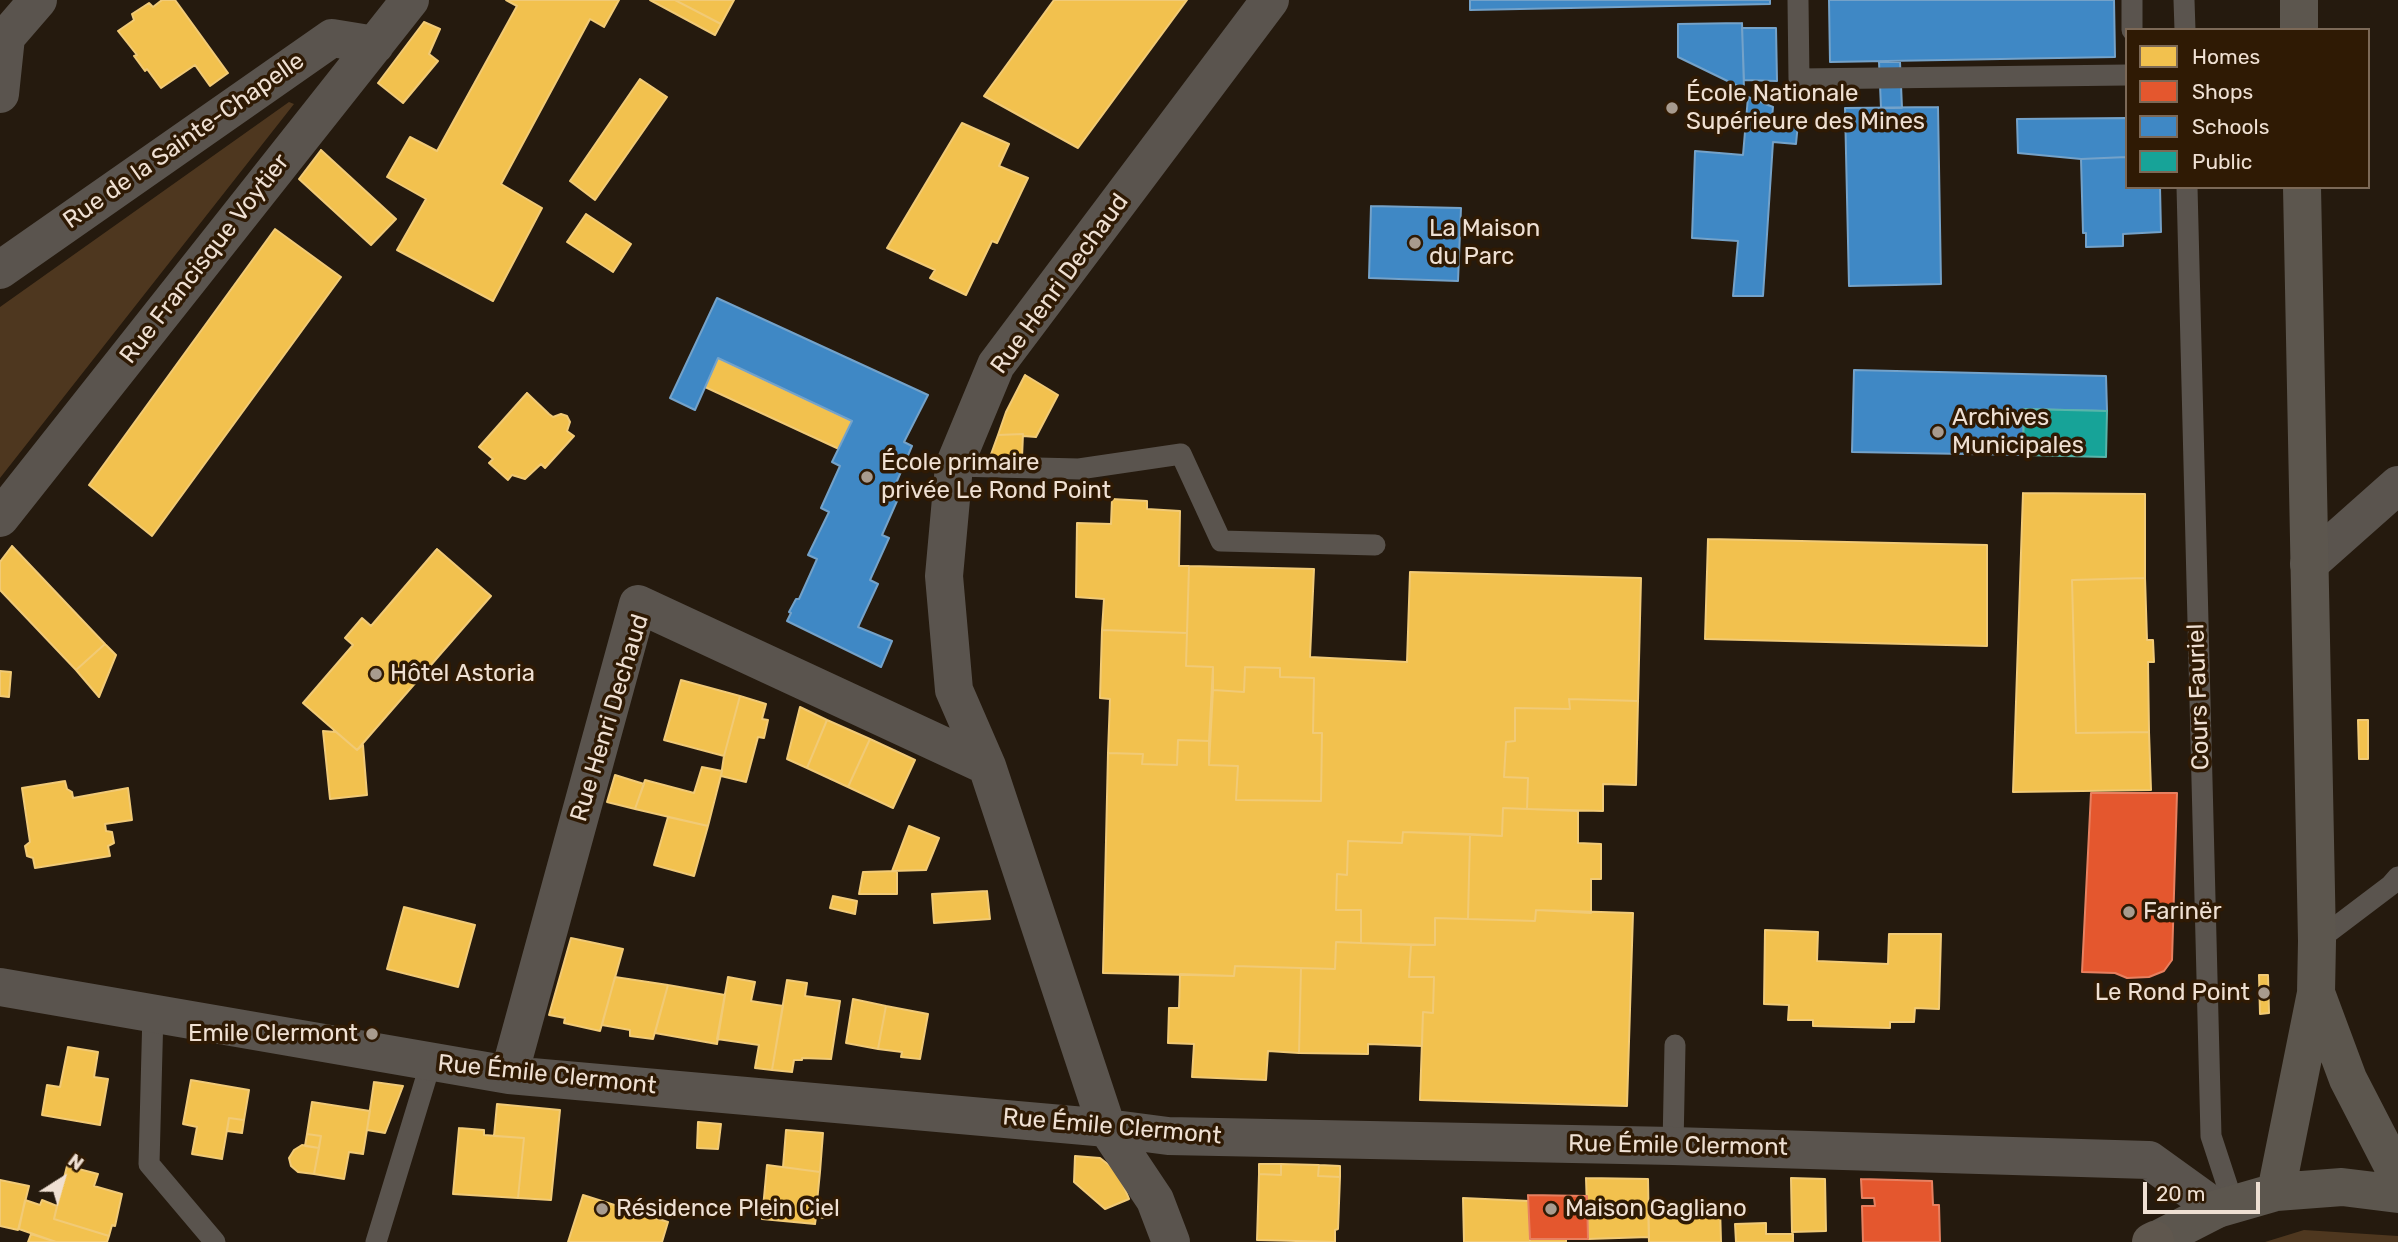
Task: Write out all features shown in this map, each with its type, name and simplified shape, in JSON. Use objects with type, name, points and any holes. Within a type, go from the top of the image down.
[{"type":"main road","points":[[2299,0],[2299,28]]},
{"type":"main road","points":[[2276,1192],[2316,993],[2302,189]]},
{"type":"main road","points":[[2316,993],[2348,1079],[2398,1176]]},
{"type":"main road","points":[[2153,1241],[2225,1206],[2276,1192],[2342,1187],[2398,1194]]},
{"type":"street","points":[[0,94],[5,37],[38,0]]},
{"type":"street","name":"Rue Francisque Voytier","points":[[0,518],[410,0]]},
{"type":"street","name":"Rue Henri Dechaud","points":[[1171,1242],[1154,1200],[1107,1128],[987,766],[954,690],[944,576],[954,466],[996,365],[1270,0]]},
{"type":"street","name":"Rue de la Sainte-Chapelle","points":[[0,270],[332,38],[375,45]]},
{"type":"street","points":[[2309,564],[2398,485]]},
{"type":"street","name":"Rue Henri Dechaud","points":[[509,1075],[638,604],[987,766]]},
{"type":"street","name":"Rue Émile Clermont","points":[[0,987],[509,1075],[1107,1128],[1168,1136],[1673,1146],[2149,1160],[2225,1206]]},
{"type":"lane","points":[[1798,0],[1799,79],[2125,75]]},
{"type":"lane","points":[[2132,0],[2132,28]]},
{"type":"lane","points":[[2184,0],[2185,28]]},
{"type":"lane","name":"Cours Fauriel","points":[[2187,189],[2211,1136],[2225,1206]]},
{"type":"lane","points":[[954,466],[1079,469],[1181,454],[1221,541],[1375,545]]},
{"type":"lane","points":[[2317,941],[2398,877]]},
{"type":"lane","points":[[153,1012],[149,1164],[215,1242]]},
{"type":"lane","points":[[1673,1146],[1675,1045]]},
{"type":"lane","points":[[376,1242],[432,1062]]},
{"type":"shaded area","points":[[289,102],[294,104],[0,478],[0,307]]},
{"type":"shaded area","points":[[2304,1230],[2398,1236],[2398,1242],[2265,1242]]},
{"type":"building: Homes","points":[[162,0],[175,0],[228,73],[210,86],[195,65],[161,88],[147,69],[145,71],[134,56],[137,55],[118,31],[134,20],[132,14],[149,3],[153,7]]},
{"type":"building: Homes","points":[[506,0],[619,0],[604,27],[590,19],[501,184],[542,208],[493,301],[397,250],[426,199],[387,177],[410,137],[437,151],[517,6]]},
{"type":"building: Homes","points":[[650,0],[675,0],[721,24],[715,35]]},
{"type":"building: Homes","points":[[675,0],[734,0],[721,24]]},
{"type":"building: Homes","points":[[1054,0],[1187,0],[1078,148],[984,96]]},
{"type":"building: Homes","points":[[424,22],[440,29],[429,54],[438,61],[403,103],[378,83]]},
{"type":"building: Homes","points":[[640,79],[667,97],[595,200],[570,181]]},
{"type":"building: Homes","points":[[962,123],[1009,144],[999,166],[1028,178],[997,243],[992,241],[966,295],[930,278],[935,270],[887,248]]},
{"type":"building: Homes","points":[[321,150],[396,219],[371,245],[299,179]]},
{"type":"building: Homes","points":[[586,214],[631,244],[613,272],[567,242]]},
{"type":"building: Homes","points":[[275,229],[341,277],[152,536],[89,485]]},
{"type":"building: Homes","points":[[718,358],[852,421],[839,449],[705,387]]},
{"type":"building: Homes","points":[[1025,375],[1058,395],[1036,437],[1023,434],[998,435],[1006,412]]},
{"type":"building: Homes","points":[[527,393],[553,417],[561,414],[567,416],[570,422],[567,431],[574,436],[545,468],[541,464],[525,479],[512,475],[508,480],[489,463],[493,459],[479,447]]},
{"type":"building: Homes","points":[[1023,434],[1022,458],[990,457],[998,435]]},
{"type":"building: Homes","points":[[2023,493],[2145,494],[2145,578],[2072,580],[2076,733],[2149,732],[2151,790],[2013,792]]},
{"type":"building: Homes","points":[[1112,499],[1147,501],[1147,509],[1180,511],[1179,566],[1189,566],[1187,633],[1102,630],[1104,599],[1076,597],[1077,523],[1111,524]]},
{"type":"building: Homes","points":[[1708,539],[1987,545],[1987,646],[1705,639]]},
{"type":"building: Homes","points":[[12,546],[105,644],[76,670],[0,590],[0,562]]},
{"type":"building: Homes","name":"Hôtel Astoria","points":[[437,549],[491,596],[357,750],[303,703],[353,645],[345,638],[362,618],[371,626]]},
{"type":"building: Homes","points":[[1189,566],[1314,569],[1310,657],[1407,662],[1410,572],[1641,578],[1638,701],[1569,699],[1570,709],[1515,708],[1515,741],[1506,742],[1504,777],[1528,778],[1527,809],[1503,808],[1502,836],[1403,832],[1402,843],[1348,841],[1347,875],[1337,874],[1336,910],[1361,910],[1361,943],[1336,942],[1335,969],[1235,966],[1234,976],[1103,973],[1108,753],[1143,754],[1142,764],[1177,765],[1178,740],[1209,741],[1209,765],[1238,766],[1236,800],[1321,801],[1322,733],[1313,733],[1314,678],[1280,677],[1280,668],[1245,667],[1244,692],[1213,690],[1213,667],[1186,666]]},
{"type":"building: Homes","points":[[2145,578],[2147,640],[2153,640],[2154,662],[2148,662],[2149,732],[2076,733],[2072,580]]},
{"type":"building: Homes","points":[[1102,630],[1187,633],[1186,666],[1213,667],[1209,741],[1178,740],[1177,765],[1142,764],[1143,754],[1108,753],[1110,699],[1100,698]]},
{"type":"building: Homes","points":[[105,644],[116,655],[99,697],[76,670]]},
{"type":"building: Homes","points":[[1245,667],[1280,668],[1280,677],[1314,678],[1313,733],[1322,733],[1321,801],[1236,800],[1238,766],[1209,765],[1213,690],[1244,692]]},
{"type":"building: Homes","points":[[0,671],[11,672],[9,697],[0,696]]},
{"type":"building: Homes","points":[[681,680],[740,696],[724,756],[664,740]]},
{"type":"building: Homes","points":[[740,696],[766,704],[762,719],[768,720],[764,738],[758,737],[746,782],[721,776]]},
{"type":"building: Homes","points":[[1569,699],[1638,701],[1636,785],[1603,784],[1603,811],[1527,809],[1528,778],[1504,777],[1506,742],[1515,741],[1515,708],[1570,709]]},
{"type":"building: Homes","points":[[800,707],[827,720],[807,768],[787,759]]},
{"type":"building: Homes","points":[[827,720],[870,739],[848,787],[807,768]]},
{"type":"building: Homes","points":[[2358,720],[2368,720],[2368,759],[2359,759]]},
{"type":"building: Homes","points":[[323,731],[336,732],[357,750],[363,745],[367,795],[330,799]]},
{"type":"building: Homes","points":[[870,739],[915,760],[893,808],[848,787]]},
{"type":"building: Homes","points":[[702,767],[722,771],[708,826],[635,809],[645,780],[694,793]]},
{"type":"building: Homes","points":[[615,775],[644,784],[635,809],[607,802]]},
{"type":"building: Homes","points":[[65,781],[73,798],[128,788],[132,820],[105,824],[106,831],[112,832],[114,843],[108,846],[110,856],[35,868],[33,858],[27,856],[25,846],[30,842],[22,788]]},
{"type":"building: Homes","points":[[1503,808],[1578,811],[1578,843],[1601,844],[1601,879],[1591,879],[1591,913],[1536,910],[1535,921],[1468,919],[1470,834],[1502,836]]},
{"type":"building: Homes","points":[[668,817],[708,826],[694,876],[654,865]]},
{"type":"building: Homes","points":[[909,826],[939,838],[926,870],[892,871]]},
{"type":"building: Homes","points":[[1403,832],[1470,834],[1468,919],[1435,918],[1435,945],[1361,943],[1361,910],[1336,910],[1337,874],[1347,875],[1348,841],[1402,843]]},
{"type":"building: Homes","points":[[897,871],[897,894],[859,894],[863,872]]},
{"type":"building: Homes","points":[[987,891],[990,919],[934,923],[932,894]]},
{"type":"building: Homes","points":[[833,896],[857,901],[855,914],[830,908]]},
{"type":"building: Homes","points":[[404,907],[475,925],[458,987],[387,969]]},
{"type":"building: Homes","points":[[1536,910],[1633,913],[1627,1106],[1420,1100],[1423,1012],[1433,1013],[1434,977],[1409,977],[1411,945],[1435,945],[1435,918],[1535,921]]},
{"type":"building: Homes","points":[[1765,930],[1818,932],[1817,961],[1888,964],[1889,934],[1941,934],[1939,1009],[1915,1008],[1914,1022],[1890,1022],[1890,1028],[1813,1026],[1813,1020],[1788,1020],[1789,1005],[1764,1004]]},
{"type":"building: Homes","points":[[571,938],[623,949],[600,1031],[564,1023],[565,1018],[549,1015]]},
{"type":"building: Homes","points":[[1336,942],[1411,945],[1409,977],[1434,977],[1433,1013],[1423,1012],[1422,1046],[1368,1044],[1368,1054],[1299,1053],[1301,968],[1335,969]]},
{"type":"building: Homes","points":[[1235,966],[1301,968],[1299,1053],[1268,1051],[1266,1080],[1192,1077],[1194,1044],[1168,1043],[1169,1008],[1179,1008],[1180,974],[1234,976]]},
{"type":"building: Homes","points":[[2259,975],[2268,975],[2269,1013],[2260,1014]]},
{"type":"building: Homes","points":[[615,977],[668,985],[653,1039],[630,1036],[630,1030],[602,1025]]},
{"type":"building: Homes","points":[[728,977],[755,982],[751,1001],[783,1006],[772,1070],[755,1068],[759,1045],[717,1039]]},
{"type":"building: Homes","points":[[787,980],[807,983],[805,996],[840,1001],[831,1059],[794,1060],[792,1072],[772,1070]]},
{"type":"building: Homes","points":[[668,985],[725,995],[717,1044],[655,1033]]},
{"type":"building: Homes","points":[[853,999],[886,1006],[878,1049],[846,1043]]},
{"type":"building: Homes","points":[[886,1006],[928,1014],[920,1059],[901,1057],[902,1052],[878,1049]]},
{"type":"building: Homes","points":[[68,1047],[98,1052],[94,1077],[108,1079],[100,1125],[42,1115],[47,1085],[60,1087]]},
{"type":"building: Homes","points":[[191,1080],[249,1090],[244,1120],[229,1118],[222,1159],[192,1154],[197,1127],[183,1124]]},
{"type":"building: Homes","points":[[374,1082],[403,1086],[385,1133],[367,1130]]},
{"type":"building: Homes","points":[[312,1102],[370,1111],[363,1154],[349,1152],[344,1179],[314,1174],[321,1136],[307,1134]]},
{"type":"building: Homes","points":[[497,1104],[560,1110],[551,1200],[518,1198],[524,1138],[494,1136]]},
{"type":"building: Homes","points":[[229,1118],[244,1120],[242,1133],[227,1131]]},
{"type":"building: Homes","points":[[698,1122],[721,1124],[718,1149],[697,1148]]},
{"type":"building: Homes","points":[[459,1128],[484,1130],[484,1135],[524,1138],[518,1198],[453,1194]]},
{"type":"building: Homes","points":[[786,1130],[823,1133],[820,1172],[783,1167]]},
{"type":"building: Homes","points":[[307,1134],[321,1136],[319,1148],[305,1146]]},
{"type":"building: Homes","points":[[302,1145],[319,1148],[314,1174],[298,1172],[291,1166],[289,1158],[294,1150]]},
{"type":"building: Homes","points":[[1075,1156],[1100,1158],[1118,1172],[1129,1199],[1105,1209],[1074,1182]]},
{"type":"building: Homes","points":[[1259,1164],[1281,1164],[1281,1175],[1259,1174]]},
{"type":"building: Homes","points":[[1281,1164],[1319,1165],[1318,1176],[1340,1177],[1335,1242],[1257,1240],[1259,1174],[1281,1175]]},
{"type":"building: Homes","points":[[767,1165],[820,1172],[817,1202],[827,1204],[825,1218],[816,1217],[815,1224],[762,1219]]},
{"type":"building: Homes","points":[[1319,1165],[1340,1166],[1340,1177],[1318,1176]]},
{"type":"building: Homes","points":[[67,1166],[98,1174],[94,1186],[122,1194],[115,1226],[112,1225],[109,1236],[54,1219]]},
{"type":"building: Homes","points":[[1586,1178],[1648,1179],[1649,1237],[1588,1239]]},
{"type":"building: Homes","points":[[1791,1178],[1825,1179],[1826,1231],[1792,1232]]},
{"type":"building: Homes","points":[[0,1180],[29,1186],[18,1230],[0,1226]]},
{"type":"building: Homes","name":"Résidence Plein Ciel","points":[[583,1195],[668,1222],[662,1242],[568,1242]]},
{"type":"building: Homes","points":[[1463,1198],[1529,1201],[1530,1242],[1464,1242]]},
{"type":"building: Homes","points":[[25,1200],[40,1205],[42,1200],[57,1206],[54,1219],[109,1236],[107,1242],[56,1242],[19,1229]]},
{"type":"building: Homes","points":[[1648,1205],[1720,1206],[1721,1242],[1649,1242]]},
{"type":"building: Homes","points":[[1766,1223],[1766,1234],[1793,1234],[1793,1242],[1736,1242],[1735,1224]]},
{"type":"building: Homes","points":[[31,1234],[56,1242],[28,1242]]},
{"type":"building: Homes","points":[[1530,1239],[1566,1239],[1566,1242],[1530,1242]]},
{"type":"building: Shops","name":"Farinër","points":[[2091,793],[2177,793],[2172,960],[2164,971],[2149,977],[2127,978],[2115,973],[2082,972]]},
{"type":"building: Shops","points":[[1861,1179],[1932,1181],[1933,1205],[1939,1205],[1940,1242],[1863,1242],[1862,1206],[1875,1206],[1874,1198],[1862,1198]]},
{"type":"building: Shops","points":[[1528,1195],[1587,1196],[1588,1239],[1530,1239]]},
{"type":"building: Schools","points":[[1470,0],[1770,0],[1770,4],[1470,10]]},
{"type":"building: Schools","points":[[1829,0],[2114,0],[2115,57],[1830,62]]},
{"type":"building: Schools","points":[[1742,23],[1744,89],[1678,57],[1678,24]]},
{"type":"building: Schools","points":[[1742,28],[1776,28],[1777,81],[1744,80]]},
{"type":"building: Schools","points":[[1879,62],[1900,62],[1902,108],[1881,108]]},
{"type":"building: Schools","points":[[1748,97],[1773,107],[1772,119],[1798,123],[1796,144],[1773,142],[1763,296],[1733,296],[1738,241],[1692,238],[1695,151],[1743,155]]},
{"type":"building: Schools","points":[[1938,107],[1941,284],[1849,286],[1845,108]]},
{"type":"building: Schools","points":[[2125,118],[2125,157],[2081,159],[2018,153],[2017,119]]},
{"type":"building: Schools","points":[[2125,157],[2125,189],[2160,189],[2161,232],[2123,234],[2123,246],[2086,247],[2086,233],[2083,233],[2081,159]]},
{"type":"building: Schools","name":"La Maison du Parc","points":[[1371,206],[1461,208],[1458,281],[1369,278]]},
{"type":"building: Schools","name":"École primaire privée Le Rond Point","points":[[717,298],[928,395],[904,442],[912,446],[894,488],[901,492],[882,535],[889,538],[870,580],[878,584],[858,627],[892,641],[881,667],[787,621],[791,613],[789,612],[796,599],[799,599],[817,559],[808,555],[829,512],[821,508],[840,466],[832,462],[852,421],[718,358],[695,410],[670,398]]},
{"type":"building: Schools","name":"Archives Municipales","points":[[1854,370],[2106,376],[2107,411],[2024,409],[2023,455],[1852,452]]},
{"type":"building: Public","points":[[2024,409],[2107,411],[2106,457],[2023,455]]},
{"type":"place","name":"École Nationale Supérieure des Mines","points":[[1672,108]]},
{"type":"place","name":"La Maison du Parc","points":[[1415,243]]},
{"type":"place","name":"Archives Municipales","points":[[1938,432]]},
{"type":"place","name":"École primaire privée Le Rond Point","points":[[867,477]]},
{"type":"place","name":"Hôtel Astoria","points":[[376,674]]},
{"type":"place","name":"Farinër","points":[[2129,912]]},
{"type":"place","name":"Le Rond Point","points":[[2264,993]]},
{"type":"place","name":"Emile Clermont","points":[[372,1034]]},
{"type":"place","name":"Résidence Plein Ciel","points":[[602,1209]]},
{"type":"place","name":"Maison Gagliano","points":[[1551,1209]]}]
